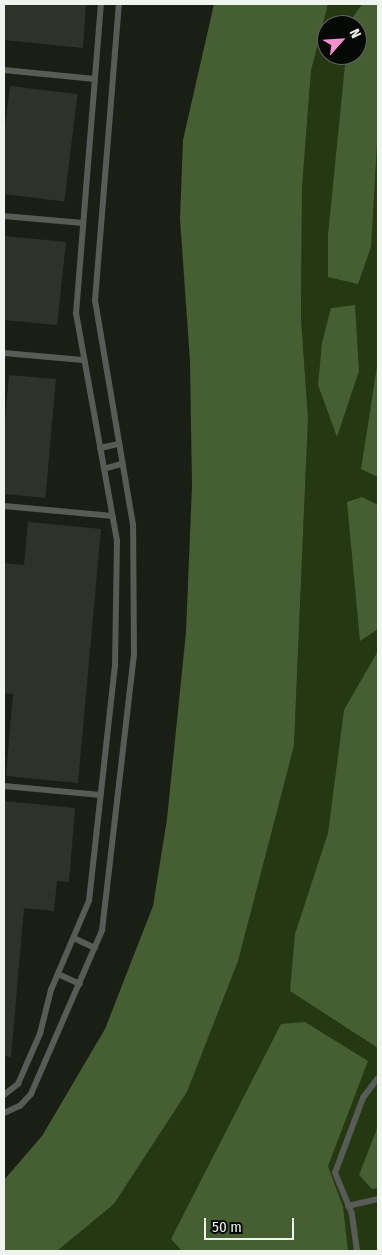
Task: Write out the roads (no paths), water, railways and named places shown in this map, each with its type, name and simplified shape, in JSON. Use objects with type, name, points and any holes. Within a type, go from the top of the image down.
[{"type":"lane","points":[[4,1094],[18,1084],[40,1034],[58,974],[89,901],[119,613],[119,563],[113,516],[83,360],[76,301],[102,4]]},
{"type":"lane","points":[[4,1113],[20,1106],[31,1094],[96,948],[105,918],[134,656],[135,549],[95,301],[119,4]]},
{"type":"lane","points":[[4,70],[95,78]]},
{"type":"lane","points":[[4,216],[82,223]]},
{"type":"lane","points":[[4,353],[83,360]]},
{"type":"lane","points":[[100,448],[118,444]]},
{"type":"lane","points":[[104,469],[122,464]]},
{"type":"lane","points":[[4,506],[113,516]]},
{"type":"lane","points":[[4,786],[101,795]]},
{"type":"lane","points":[[74,938],[96,948]]},
{"type":"lane","points":[[58,974],[80,984]]},
{"type":"lane","points":[[357,1251],[354,1221],[335,1173],[339,1154],[363,1098],[378,1078]]},
{"type":"lane","points":[[348,1206],[378,1199]]}]
